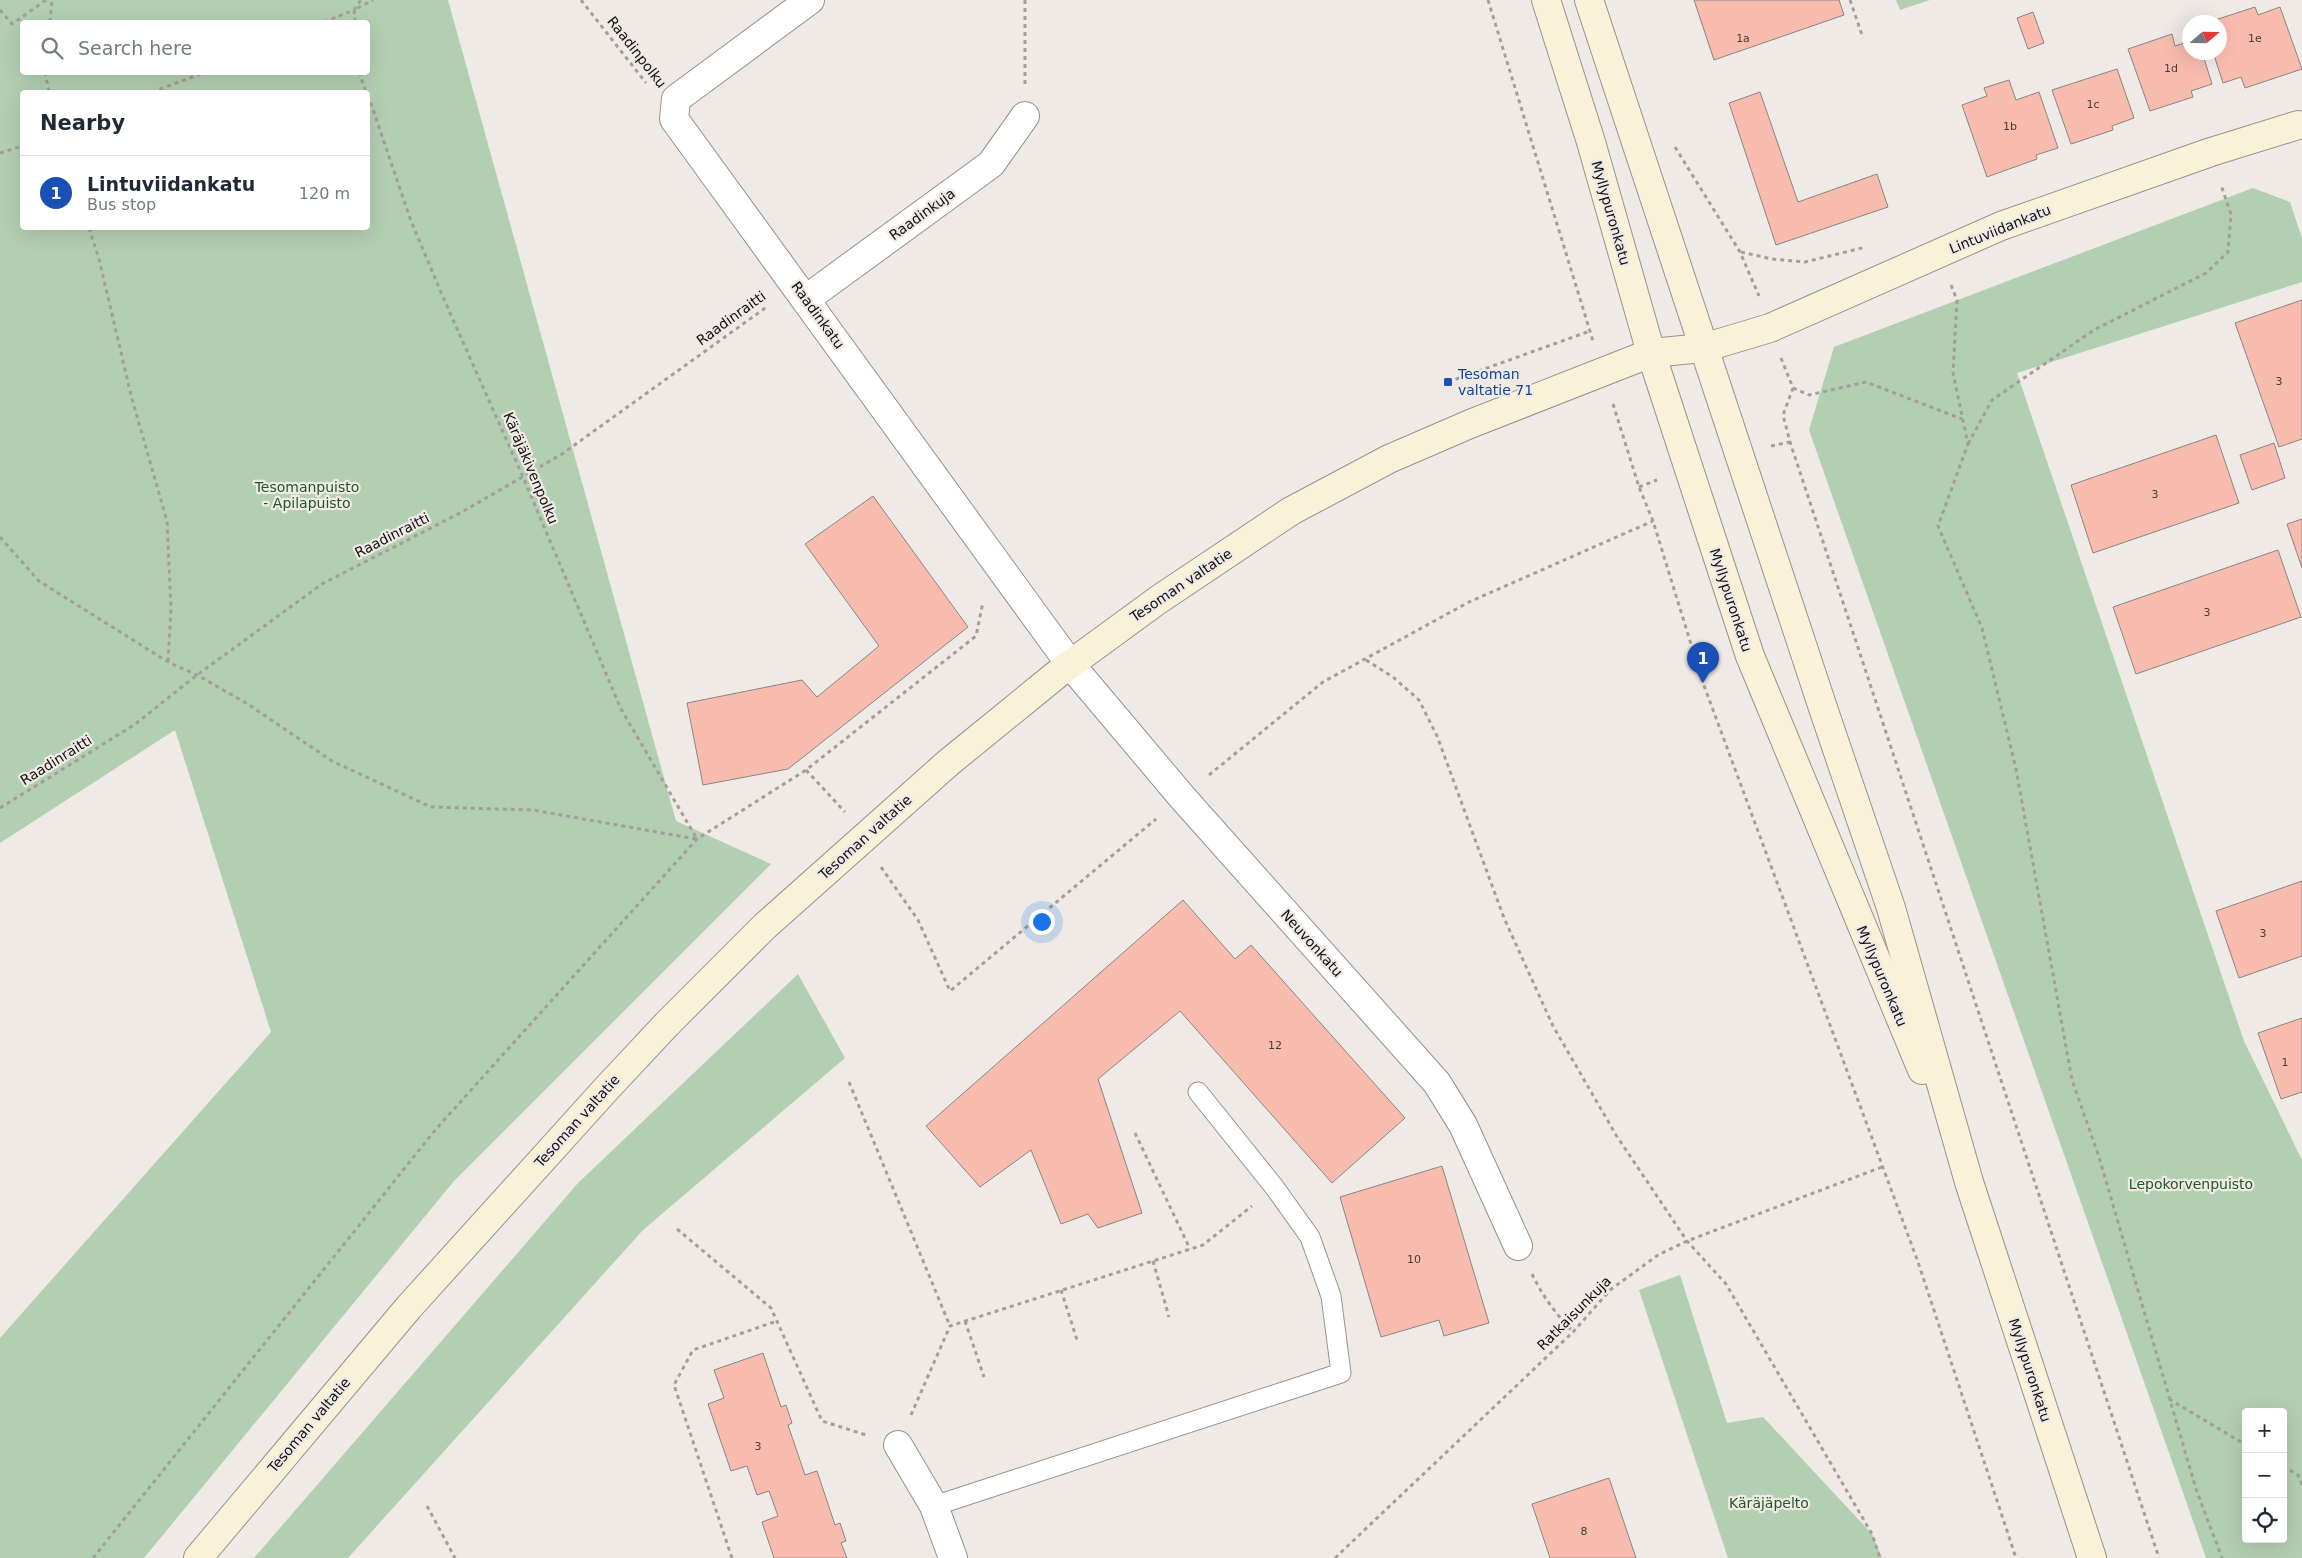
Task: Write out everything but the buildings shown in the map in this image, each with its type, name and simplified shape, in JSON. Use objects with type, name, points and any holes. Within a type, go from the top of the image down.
[{"type":"main road","name":"Myllypuronkatu","points":[[1546,0],[1591,142],[1652,353],[1750,656],[1969,1182]]},
{"type":"main road","name":"Myllypuronkatu","points":[[1589,0],[1703,348],[1891,908],[1969,1182],[2092,1558]]},
{"type":"main road","name":"Lintuviidankatu","points":[[1703,348],[1770,328],[2001,226],[2211,152],[2301,128]]},
{"type":"main road","name":"Tesoman valtatie","points":[[198,1558],[408,1307],[667,1024],[758,933],[862,839],[948,763],[1070,664],[1158,600],[1291,511],[1389,459],[1470,424],[1652,353],[1703,348]]},
{"type":"street","points":[[674,119],[676,99],[810,0]]},
{"type":"street","name":"Raadinkuja","points":[[802,292],[991,164],[1024,116]]},
{"type":"street","name":"Raadinkatu","points":[[674,119],[802,292],[1070,664]]},
{"type":"street","name":"Neuvonkatu","points":[[1070,664],[1182,797],[1437,1083],[1463,1125],[1518,1246]]},
{"type":"street","points":[[898,1445],[934,1506],[953,1558]]},
{"type":"lane","points":[[934,1506],[1341,1373],[1331,1296],[1310,1237],[1275,1188],[1198,1092]]},
{"type":"path","points":[[0,10],[12,24],[46,0]]},
{"type":"path","points":[[50,20],[52,0]]},
{"type":"path","points":[[355,20],[354,10],[361,0]]},
{"type":"path","points":[[329,20],[373,0]]},
{"type":"path","name":"Raadinpolku","points":[[581,0],[674,119]]},
{"type":"path","points":[[1024,116],[1026,0]]},
{"type":"path","points":[[1488,0],[1639,487],[1653,520],[1703,683],[1918,1262],[2016,1558]]},
{"type":"path","points":[[1850,0],[1863,38]]},
{"type":"path","points":[[46,75],[49,90]]},
{"type":"path","points":[[157,90],[198,75]]},
{"type":"path","name":"Käräjäkivenpolku","points":[[360,75],[366,90]]},
{"type":"path","name":"Käräjäkivenpolku","points":[[370,103],[411,221],[524,477],[621,709],[697,839]]},
{"type":"path","points":[[1672,142],[1740,252],[1751,274],[1793,388],[1783,415],[1790,442],[2159,1558]]},
{"type":"path","points":[[0,153],[20,147]]},
{"type":"path","points":[[2211,152],[2231,214],[2228,252],[2206,273],[2094,330],[1992,400],[1968,444],[1938,526],[1982,628],[2016,769],[2072,1080],[2099,1157],[2168,1399],[2196,1489],[2222,1558]]},
{"type":"path","points":[[90,230],[99,259],[132,400],[167,521],[171,608],[168,662]]},
{"type":"path","points":[[1740,252],[1772,259],[1806,262],[1866,246],[1881,278]]},
{"type":"path","points":[[1938,254],[1956,300],[1953,373],[1968,444]]},
{"type":"path","name":"Raadinraitti","points":[[0,808],[134,725],[197,675],[322,584],[462,512],[562,454],[802,292]]},
{"type":"path","points":[[1448,382],[1590,331]]},
{"type":"path","points":[[1793,388],[1810,395],[1866,382],[1963,419]]},
{"type":"path","points":[[806,770],[843,809],[918,920],[950,992],[1182,797],[1323,682],[1469,602],[1653,520]]},
{"type":"path","points":[[0,537],[39,581],[168,662],[197,675],[246,704],[332,760],[431,807],[533,810],[697,839]]},
{"type":"path","points":[[93,1558],[436,1129],[697,839],[806,770],[976,636],[992,555]]},
{"type":"path","points":[[1366,660],[1393,677],[1419,700],[1437,736],[1504,918],[1553,1026],[1616,1134],[1687,1241],[1726,1284],[1872,1534],[1880,1558]]},
{"type":"path","points":[[678,1229],[771,1308],[822,1421],[898,1445],[950,1326],[849,1082]]},
{"type":"path","points":[[1135,1132],[1190,1249]]},
{"type":"path","name":"Ratkaisunkuja","points":[[1335,1558],[1573,1332],[1610,1290],[1658,1255],[1687,1241],[1882,1167]]},
{"type":"path","points":[[950,1326],[1203,1245],[1275,1188]]},
{"type":"path","points":[[1518,1246],[1541,1292],[1555,1312],[1573,1332]]},
{"type":"path","points":[[1153,1261],[1169,1317]]},
{"type":"path","points":[[1061,1290],[1078,1343]]},
{"type":"path","points":[[732,1558],[674,1386],[693,1350],[777,1321]]},
{"type":"path","points":[[965,1321],[984,1377]]},
{"type":"path","points":[[2168,1399],[2242,1442]]},
{"type":"path","points":[[2287,1468],[2298,1475],[2302,1485]]},
{"type":"path","points":[[427,1506],[455,1558]]},
{"type":"green space","name":"Tesomanpuisto - Apilapuisto","points":[[0,0],[448,0],[676,821],[771,864],[454,1181],[144,1558],[0,1558],[0,1338],[271,1032],[175,730],[0,843]]},
{"type":"green space","points":[[1896,0],[1930,0],[1900,10]]},
{"type":"green space","name":"Lepokorvenpuisto","points":[[2253,188],[2290,202],[2302,238],[2302,282],[2017,373],[2244,1041],[2302,1160],[2302,1558],[2206,1558],[1809,430],[1834,347]]},
{"type":"green space","points":[[798,974],[845,1058],[643,1230],[348,1558],[254,1558],[578,1183]]},
{"type":"green space","name":"Käräjäpelto","points":[[1680,1275],[1727,1423],[1763,1417],[1872,1534],[1882,1558],[1728,1558],[1639,1290]]},
{"type":"place","name":"Tesoman valtatie 71","points":[[1448,382]]},
{"type":"place","name":"Lintuviidankatu","points":[[1703,683]]}]
